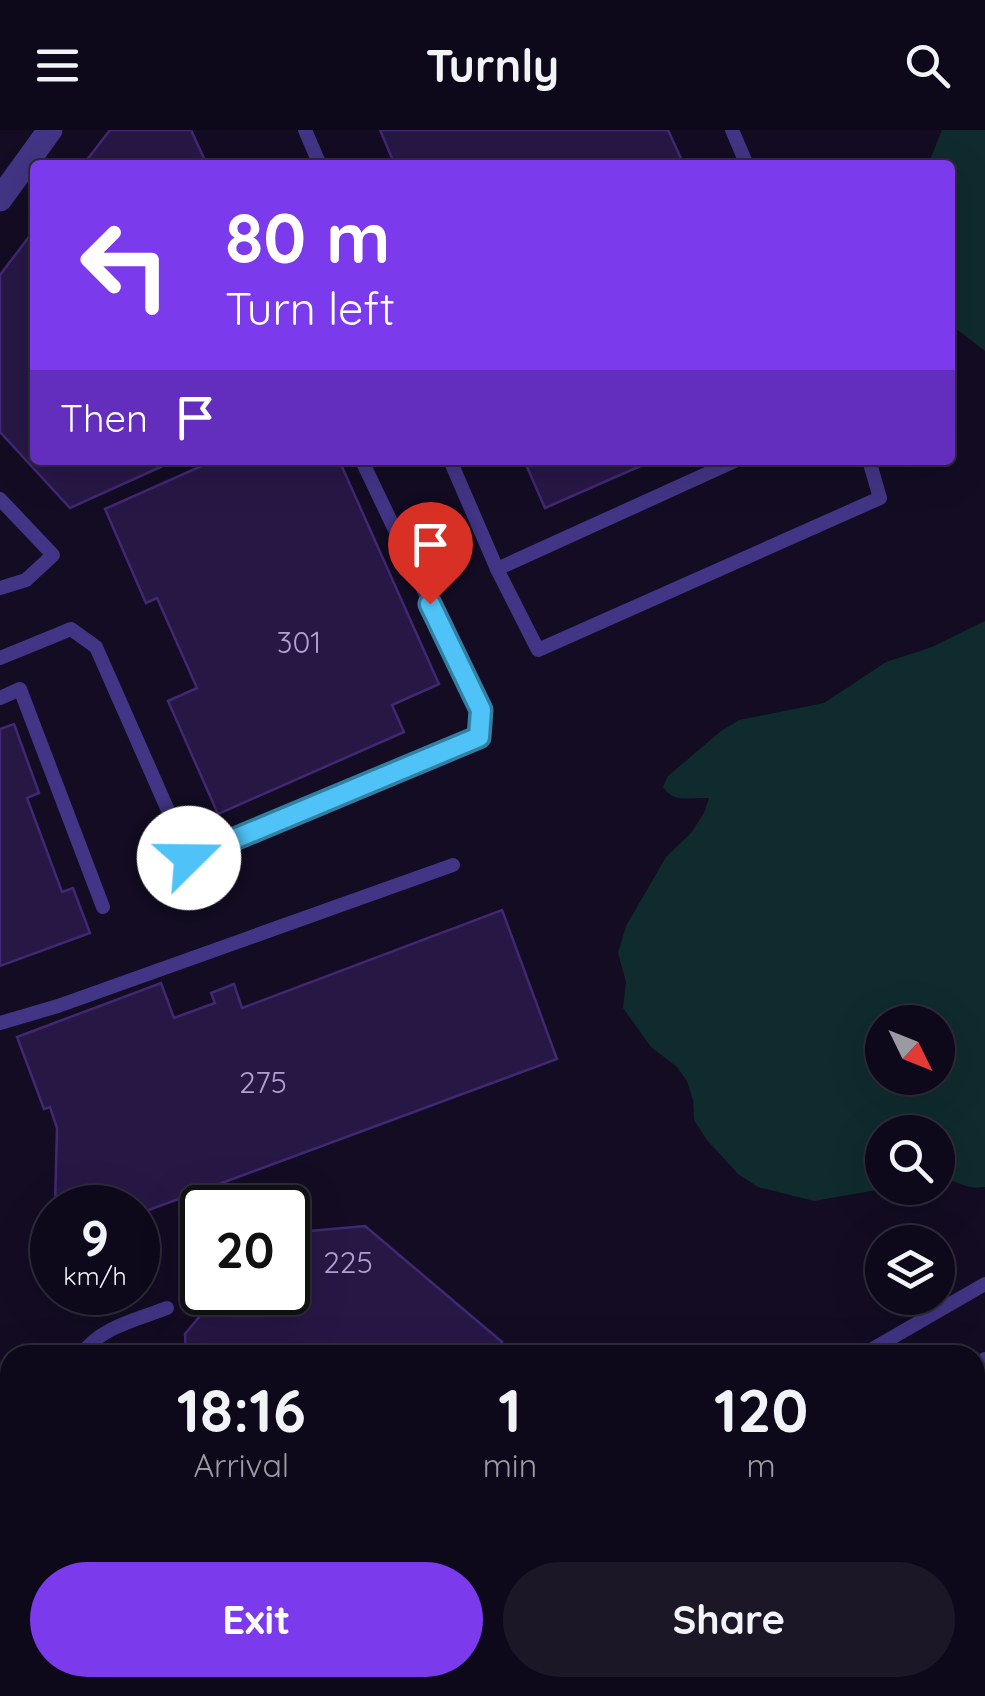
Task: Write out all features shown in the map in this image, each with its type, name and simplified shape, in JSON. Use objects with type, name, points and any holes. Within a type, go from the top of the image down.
[{"type":"street","points":[[0,199],[37,135]]},
{"type":"lane","points":[[305,130],[318,160]]},
{"type":"lane","points":[[732,130],[745,160]]},
{"type":"lane","points":[[0,658],[71,629],[96,647],[189,858],[479,737],[481,710],[365,465]]},
{"type":"lane","points":[[452,465],[538,650],[880,498],[870,465]]},
{"type":"lane","points":[[498,569],[726,465]]},
{"type":"lane","points":[[0,498],[53,554],[26,580],[0,588]]},
{"type":"lane","points":[[0,698],[20,690],[103,907]]},
{"type":"lane","points":[[0,1023],[58,1006],[453,865]]},
{"type":"lane","points":[[879,1345],[985,1284]]},
{"type":"lane","points":[[90,1345],[108,1330],[167,1308]]},
{"type":"green space","points":[[942,130],[985,130],[985,351],[955,328],[955,160],[930,160]]},
{"type":"green space","points":[[985,621],[985,1187],[955,1182],[955,1115],[865,1115],[865,1192],[814,1201],[758,1187],[738,1174],[707,1140],[694,1120],[687,1081],[677,1067],[651,1047],[623,1008],[626,982],[618,953],[626,926],[666,857],[691,833],[709,798],[672,796],[663,787],[668,776],[739,720],[824,703],[886,662],[932,647]]},
{"type":"building","points":[[110,130],[191,130],[205,160],[87,160]]},
{"type":"building","points":[[380,130],[668,130],[682,160],[393,160]]},
{"type":"building","points":[[30,236],[30,465],[0,432],[0,275]]},
{"type":"building","points":[[30,465],[165,465],[70,508]]},
{"type":"building","points":[[204,465],[341,465],[439,684],[392,705],[404,732],[218,814],[168,701],[197,688],[157,598],[146,603],[105,509]]},
{"type":"building","points":[[526,465],[643,465],[545,508]]},
{"type":"building","points":[[14,724],[39,793],[27,798],[62,892],[73,888],[90,933],[0,966],[0,729]]},
{"type":"building","points":[[502,910],[557,1059],[216,1185],[180,1185],[180,1198],[160,1206],[160,1185],[56,1185],[57,1128],[50,1107],[44,1109],[17,1037],[161,983],[174,1018],[215,1003],[211,993],[234,984],[242,1008]]},
{"type":"building","points":[[365,1226],[502,1342],[186,1345],[185,1334],[201,1315],[310,1315],[310,1231]]},
{"type":"route","points":[[189,858],[479,737],[481,710],[430,604]]}]
